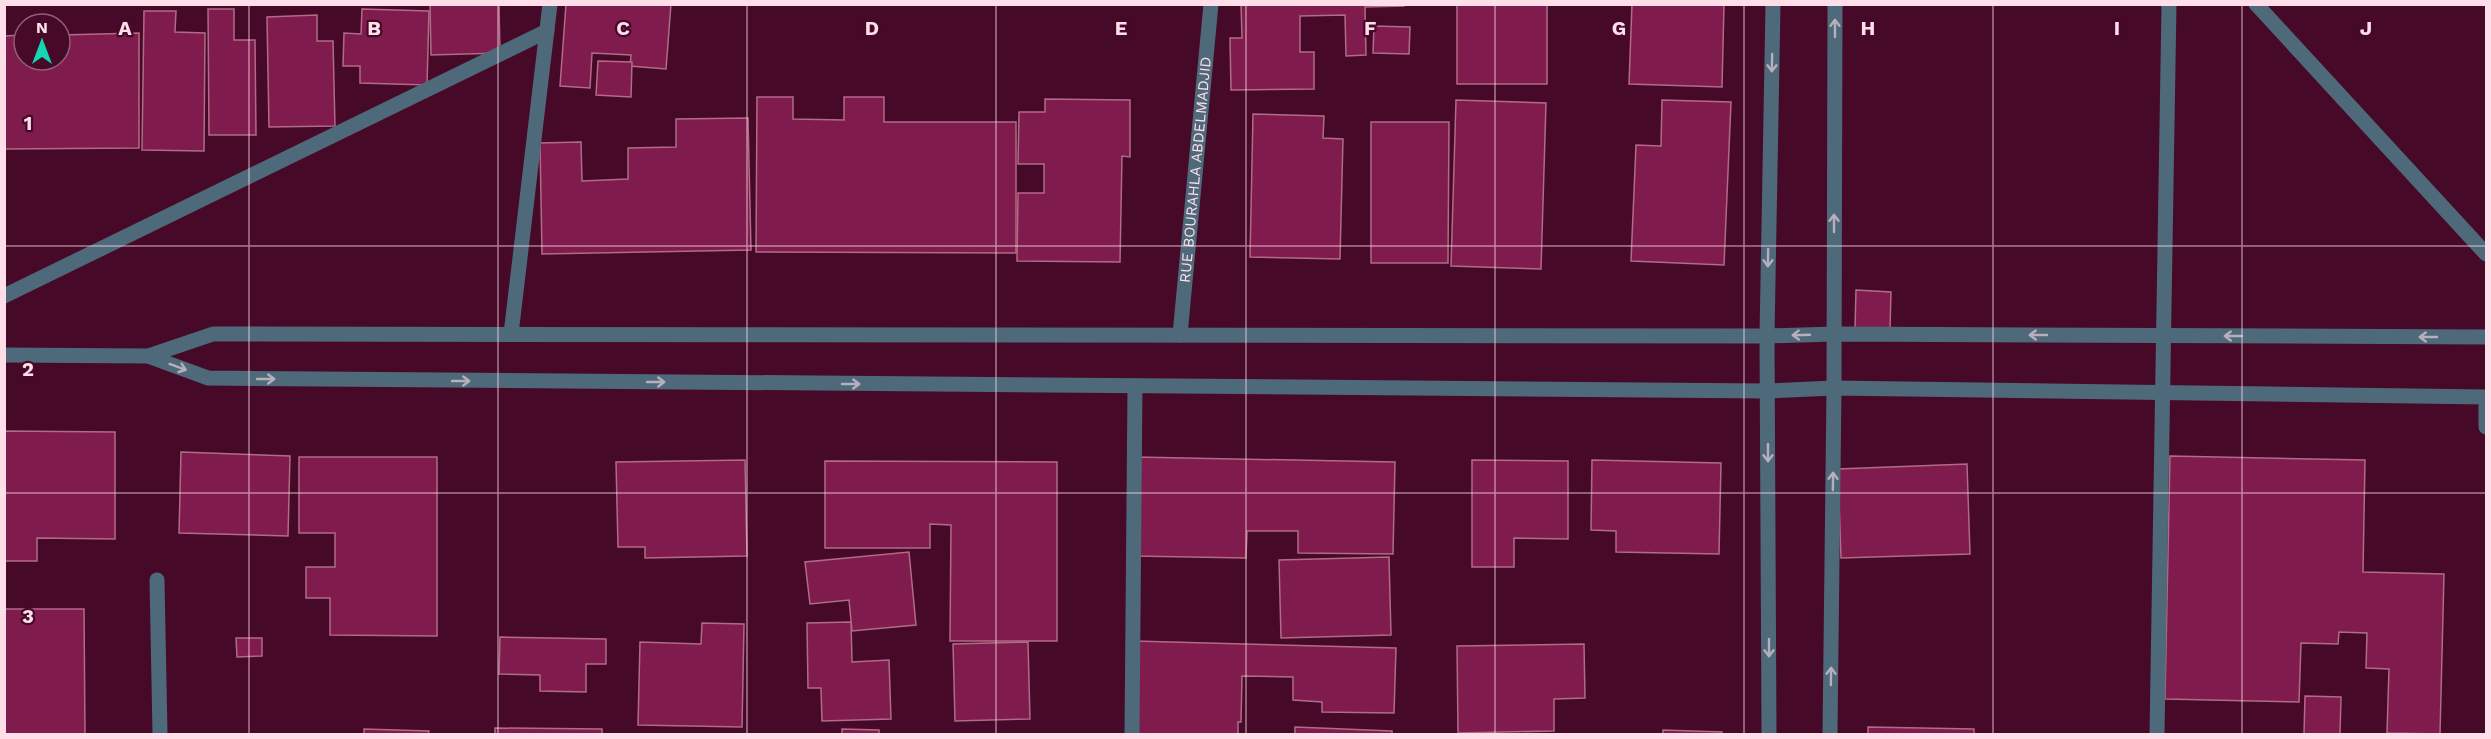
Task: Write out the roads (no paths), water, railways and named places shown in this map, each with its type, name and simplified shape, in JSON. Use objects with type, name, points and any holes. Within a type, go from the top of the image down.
[{"type":"street","points":[[511,334],[550,4]]},
{"type":"street","name":"RUE BOURAHLA ABDELMADJID","points":[[1180,335],[1211,4]]},
{"type":"street","points":[[1770,735],[1767,336],[1773,4]]},
{"type":"street","points":[[1830,735],[1835,4]]},
{"type":"street","points":[[2157,735],[2169,4]]},
{"type":"street","points":[[2256,4],[2487,254]]},
{"type":"street","points":[[4,296],[547,31]]},
{"type":"street","points":[[4,355],[148,356],[213,334],[1767,336],[1833,334],[2487,338]]},
{"type":"street","points":[[148,356],[208,378],[1768,391],[1834,388],[2486,397],[2487,427]]},
{"type":"street","points":[[1132,735],[1136,386]]},
{"type":"street","points":[[157,580],[160,735]]}]
